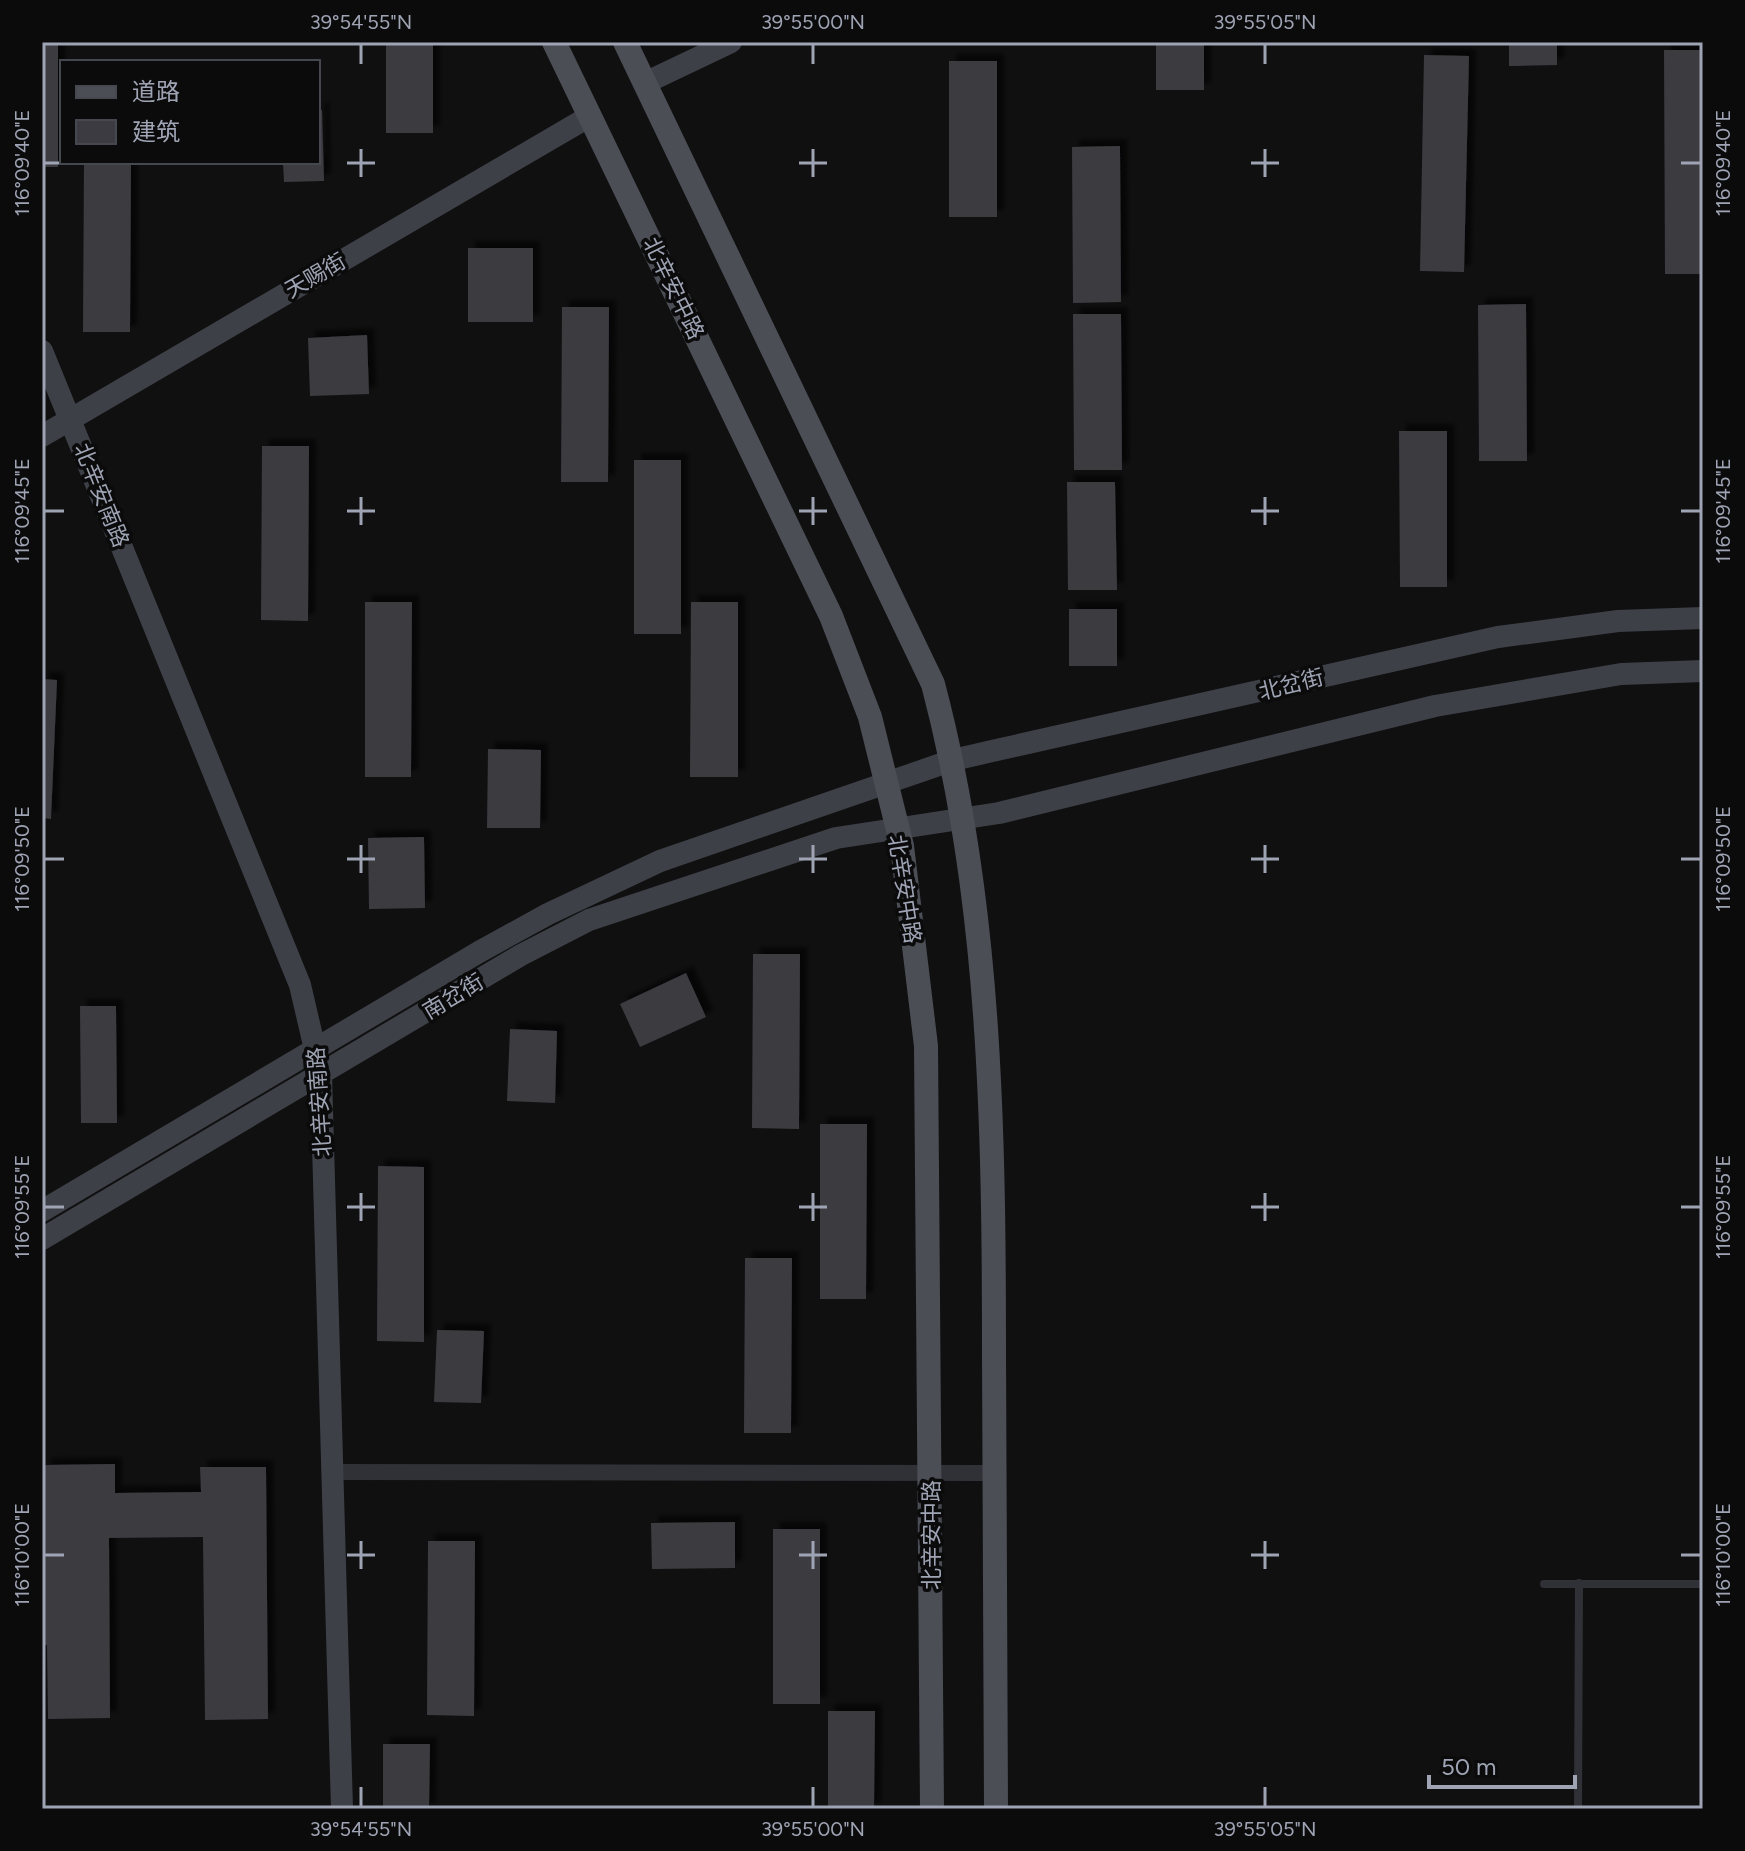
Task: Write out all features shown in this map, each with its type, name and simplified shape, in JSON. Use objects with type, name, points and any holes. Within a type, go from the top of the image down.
[{"type":"main road","name":"北辛安中路","points":[[554,42],[831,616],[870,717],[908,879],[926,1046],[932,1809]]},
{"type":"main road","points":[[625,42],[933,684],[953,760],[987,1024],[994,1173],[996,1809]]},
{"type":"main road","points":[[645,83],[731,42]]},
{"type":"main road","name":"天赐街","points":[[42,436],[590,116]]},
{"type":"main road","name":"北辛安南路","points":[[42,351],[300,985],[317,1049],[321,1075],[342,1809]]},
{"type":"main road","name":"北岔街","points":[[886,784],[953,760],[1498,637],[1618,621],[1703,618]]},
{"type":"main road","points":[[896,830],[960,817],[999,813],[1435,706],[1621,674],[1703,671]]},
{"type":"main road","name":"南岔街","points":[[42,1211],[548,914],[660,861],[886,784]]},
{"type":"main road","name":"南岔街","points":[[42,1239],[521,955],[589,920],[836,838],[896,830]]},
{"type":"street","points":[[332,1472],[994,1473]]},
{"type":"lane","points":[[1578,1809],[1579,1583]]},
{"type":"lane","points":[[1544,1584],[1703,1584]]},
{"type":"building","points":[[42,42],[58,42],[58,167],[42,167]]},
{"type":"building","points":[[386,42],[433,42],[433,133],[386,133]]},
{"type":"building","points":[[1156,42],[1204,42],[1204,90],[1156,90]]},
{"type":"building","points":[[1509,42],[1557,42],[1557,65],[1509,66]]},
{"type":"building","points":[[1664,50],[1703,50],[1703,274],[1665,274]]},
{"type":"building","points":[[1424,55],[1469,56],[1464,272],[1420,271]]},
{"type":"building","points":[[949,61],[997,61],[997,217],[949,217]]},
{"type":"building","points":[[322,110],[324,181],[284,182],[283,164],[320,164]]},
{"type":"building","points":[[1120,146],[1121,302],[1073,303],[1072,147]]},
{"type":"building","points":[[84,164],[131,164],[130,332],[83,332]]},
{"type":"building","points":[[468,248],[533,248],[533,322],[468,322]]},
{"type":"building","points":[[1526,304],[1527,461],[1479,461],[1478,305]]},
{"type":"building","points":[[562,307],[609,307],[608,482],[561,482]]},
{"type":"building","points":[[1073,314],[1121,314],[1122,470],[1074,470]]},
{"type":"building","points":[[367,335],[369,394],[310,396],[308,338]]},
{"type":"building","points":[[1399,431],[1447,431],[1447,587],[1400,587]]},
{"type":"building","points":[[262,446],[309,446],[308,621],[261,620]]},
{"type":"building","points":[[634,460],[681,460],[681,634],[634,634]]},
{"type":"building","points":[[1067,482],[1115,482],[1117,590],[1068,590]]},
{"type":"building","points":[[365,602],[412,602],[411,777],[365,777]]},
{"type":"building","points":[[691,602],[738,602],[738,777],[690,777]]},
{"type":"building","points":[[1069,609],[1117,609],[1117,666],[1069,666]]},
{"type":"building","points":[[42,679],[57,680],[51,819],[42,818]]},
{"type":"building","points":[[488,749],[541,750],[540,828],[487,828]]},
{"type":"building","points":[[424,837],[425,908],[369,909],[368,838]]},
{"type":"building","points":[[753,954],[800,954],[799,1129],[752,1128]]},
{"type":"building","points":[[686,973],[706,1017],[640,1047],[620,1004]]},
{"type":"building","points":[[80,1006],[116,1006],[117,1123],[81,1123]]},
{"type":"building","points":[[510,1029],[557,1031],[555,1103],[507,1101]]},
{"type":"building","points":[[820,1124],[867,1124],[866,1299],[820,1299]]},
{"type":"building","points":[[378,1166],[424,1167],[424,1342],[377,1341]]},
{"type":"building","points":[[745,1258],[792,1258],[791,1433],[744,1433]]},
{"type":"building","points":[[437,1330],[484,1331],[481,1403],[434,1402]]},
{"type":"building","points":[[115,1464],[115,1493],[201,1492],[200,1467],[266,1467],[268,1719],[205,1720],[203,1537],[109,1538],[110,1718],[48,1719],[47,1645],[42,1645],[44,1465]]},
{"type":"building","points":[[735,1522],[735,1568],[652,1569],[651,1523]]},
{"type":"building","points":[[773,1529],[820,1529],[820,1704],[773,1704]]},
{"type":"building","points":[[428,1541],[475,1541],[474,1716],[427,1715]]},
{"type":"building","points":[[828,1711],[875,1711],[874,1809],[828,1809]]},
{"type":"building","points":[[383,1744],[430,1744],[429,1809],[383,1809]]}]
